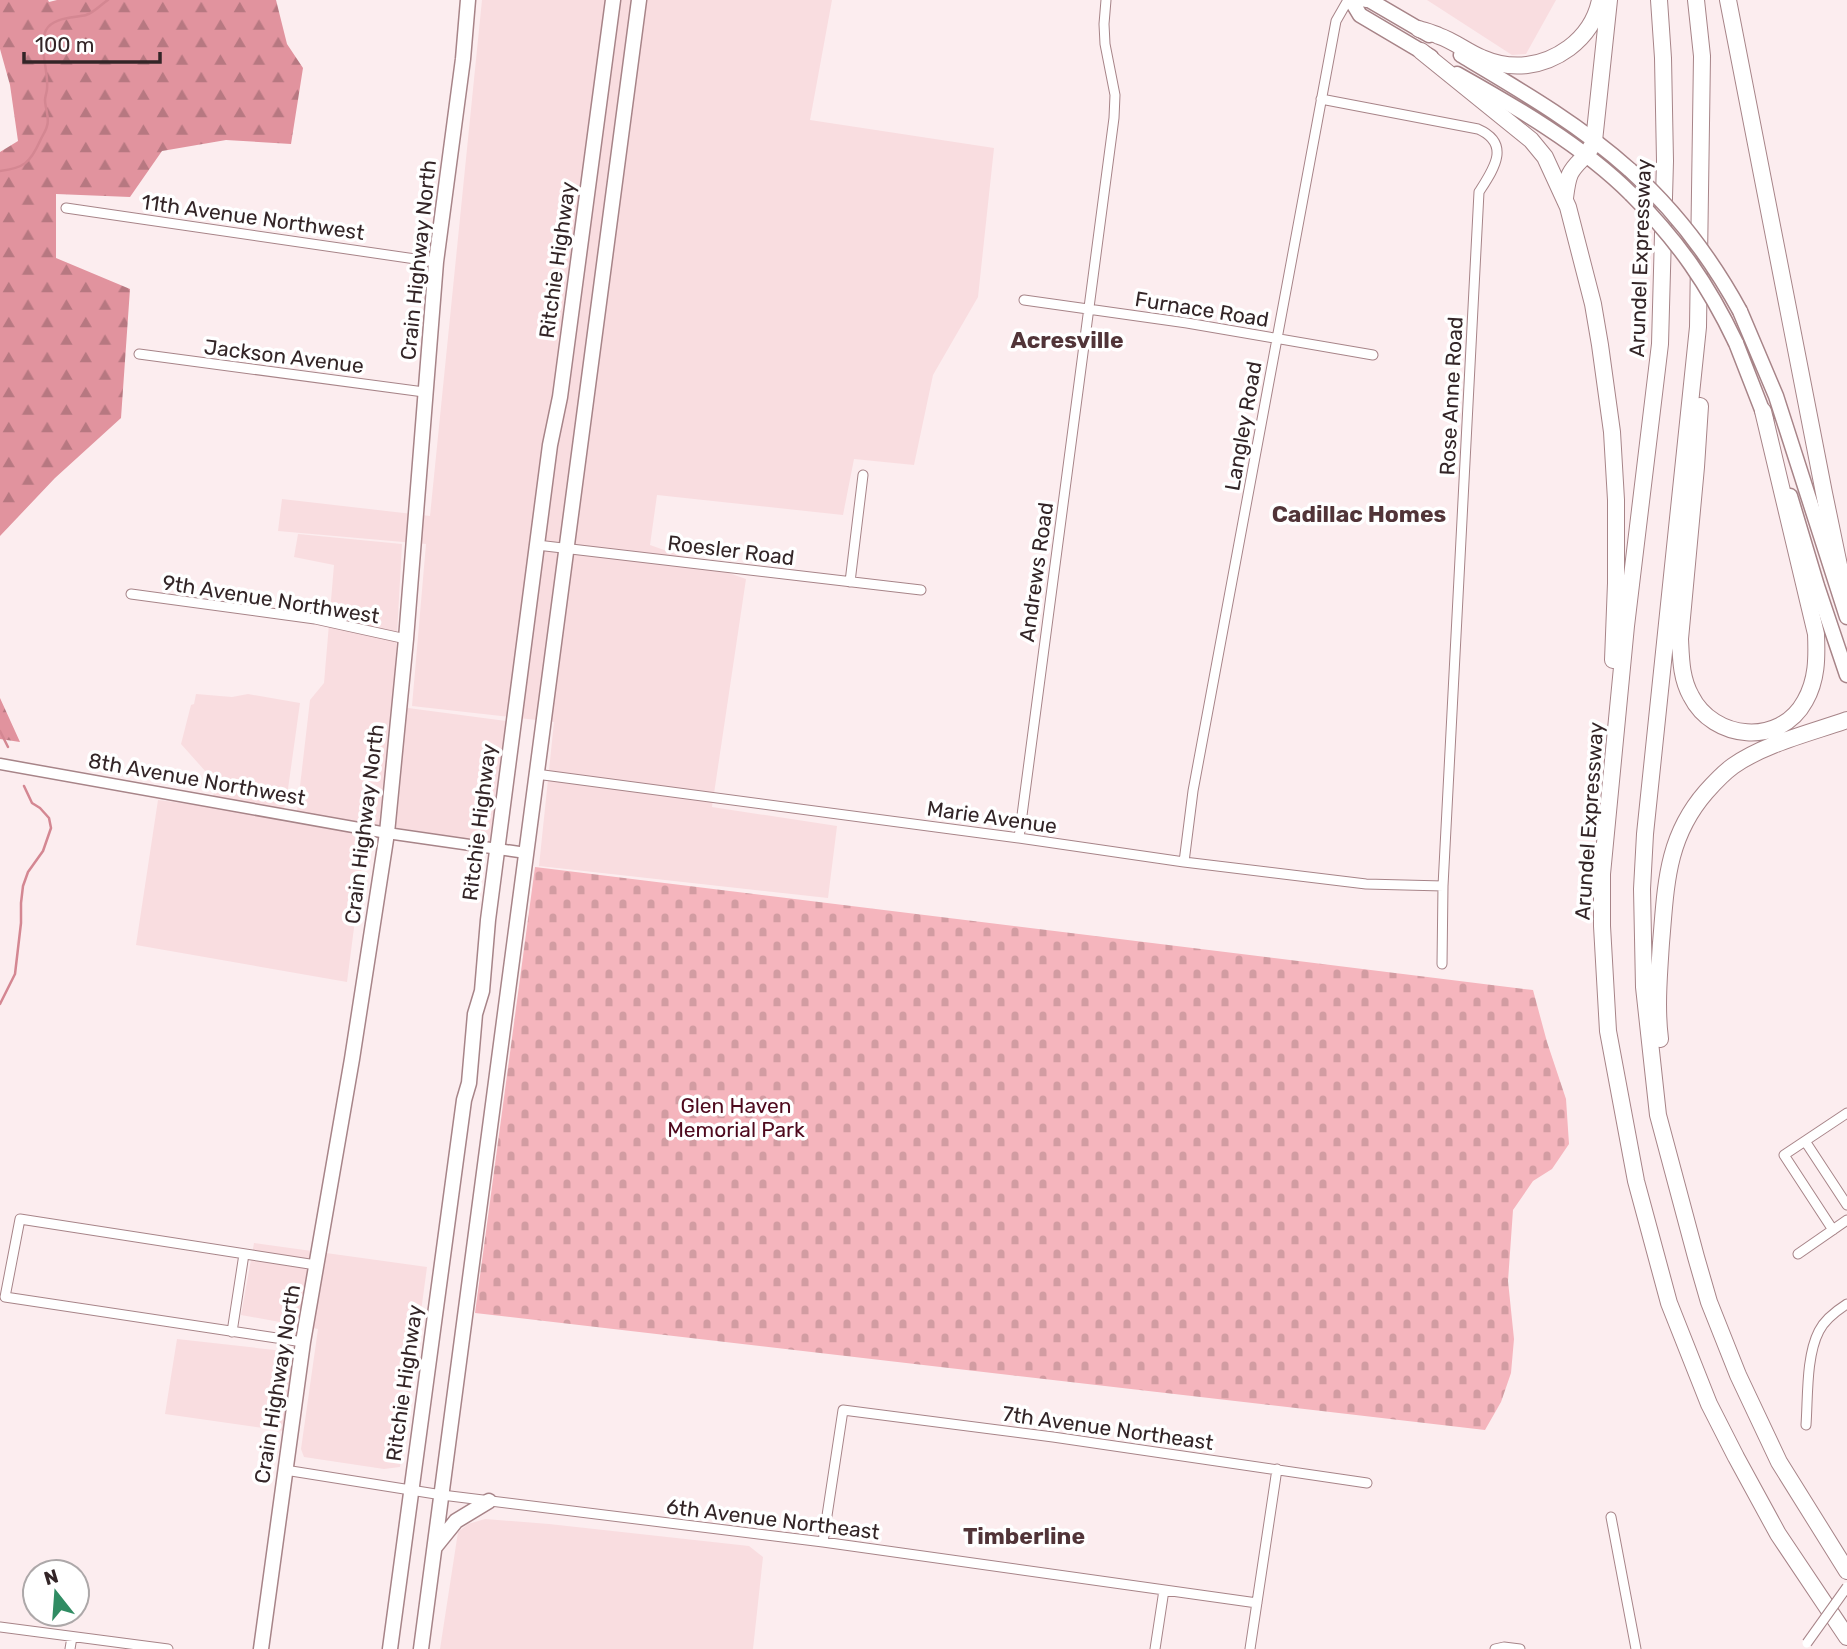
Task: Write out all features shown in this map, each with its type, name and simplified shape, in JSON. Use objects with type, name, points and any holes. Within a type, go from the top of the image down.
[{"type":"highway","points":[[1419,29],[1441,36],[1482,59],[1499,64],[1530,65],[1554,58],[1581,38],[1598,12],[1600,0]]},
{"type":"highway","points":[[1565,198],[1570,174],[1586,157],[1594,141],[1609,0]]},
{"type":"highway","name":"Arundel Expressway","points":[[1659,0],[1665,161],[1660,344],[1614,742],[1602,874],[1603,963],[1608,1031],[1636,1181],[1670,1303],[1709,1404],[1778,1534],[1847,1637]]},
{"type":"highway","points":[[1696,0],[1702,57],[1698,327],[1654,741],[1642,889],[1644,987],[1658,1115],[1709,1302],[1738,1375],[1779,1462],[1847,1571]]},
{"type":"highway","points":[[1728,0],[1847,604]]},
{"type":"highway","points":[[1421,51],[1531,140],[1545,157],[1565,198],[1593,304],[1612,432],[1616,500],[1616,583],[1608,720],[1614,742]]},
{"type":"highway","points":[[1698,327],[1702,360],[1696,467],[1680,639],[1681,662],[1684,680],[1697,707],[1707,718],[1726,729],[1748,733],[1770,730],[1792,717],[1804,704],[1811,690],[1817,662],[1816,634],[1763,411]]},
{"type":"highway","points":[[1658,1115],[1662,1059],[1658,1029],[1659,970],[1665,884],[1674,845],[1681,829],[1693,807],[1718,778],[1743,759],[1847,720]]},
{"type":"main road","name":"Crain Highway North","points":[[261,1649],[303,1342],[352,1059],[387,834],[406,639],[436,262],[459,92],[468,0]]},
{"type":"main road","name":"Ritchie Highway","points":[[390,1649],[464,1100],[470,1083],[475,1014],[482,991],[497,849],[612,0]]},
{"type":"main road","points":[[421,1649],[639,0]]},
{"type":"main road","points":[[1349,0],[1360,15],[1516,108],[1611,174],[1674,240],[1720,310],[1763,411],[1847,675]]},
{"type":"main road","points":[[1366,0],[1520,89],[1594,141],[1630,170],[1688,231],[1723,280],[1740,311],[1776,396],[1847,617]]},
{"type":"main road","points":[[435,1548],[456,1521],[489,1501]]},
{"type":"street","name":"Andrews Road","points":[[1019,838],[1114,118],[1115,95],[1105,44],[1106,0]]},
{"type":"street","name":"Langley Road","points":[[1184,862],[1196,778],[1321,99],[1336,21],[1349,0]]},
{"type":"street","name":"Rose Anne Road","points":[[1321,99],[1478,129],[1487,133],[1498,152],[1494,167],[1479,192],[1443,886],[1442,964]]},
{"type":"street","name":"11th Avenue Northwest","points":[[66,208],[436,262]]},
{"type":"street","name":"Furnace Road","points":[[1024,300],[1187,323],[1373,355]]},
{"type":"street","name":"Jackson Avenue","points":[[139,354],[424,392]]},
{"type":"street","points":[[850,582],[863,475]]},
{"type":"street","name":"Roesler Road","points":[[537,545],[921,590]]},
{"type":"street","name":"9th Avenue Northwest","points":[[131,594],[315,619],[406,639]]},
{"type":"street","name":"8th Avenue Northwest","points":[[0,764],[387,834],[526,853]]},
{"type":"street","name":"Marie Avenue","points":[[536,774],[1184,862],[1366,884],[1443,886]]},
{"type":"street","points":[[1833,1230],[1784,1155],[1847,1113]]},
{"type":"street","points":[[1805,1141],[1847,1205]]},
{"type":"street","points":[[303,1342],[5,1297],[20,1219],[316,1265]]},
{"type":"street","points":[[1798,1254],[1847,1220]]},
{"type":"street","points":[[232,1332],[244,1254]]},
{"type":"street","points":[[1806,1425],[1811,1357],[1819,1331],[1831,1314],[1847,1304]]},
{"type":"street","name":"7th Avenue Northeast","points":[[823,1542],[843,1410],[1367,1483]]},
{"type":"street","name":"6th Avenue Northeast","points":[[285,1469],[489,1501],[823,1542],[1257,1603]]},
{"type":"street","points":[[1250,1649],[1278,1469]]},
{"type":"street","points":[[1611,1517],[1636,1649]]},
{"type":"street","points":[[1805,1646],[1847,1587]]},
{"type":"street","points":[[1155,1649],[1164,1590]]},
{"type":"street","points":[[0,1627],[169,1649]]},
{"type":"street","points":[[70,1649],[72,1637]]},
{"type":"street","points":[[1495,1649],[1520,1649]]},
{"type":"shaded area","points":[[482,0],[832,0],[810,120],[994,148],[978,297],[933,375],[914,465],[854,459],[843,515],[657,495],[650,545],[746,579],[712,807],[837,826],[828,898],[539,866],[554,722],[412,706],[426,544],[278,531],[282,499],[430,516]]},
{"type":"shaded area","points":[[1427,0],[1556,0],[1526,54],[1512,55]]},
{"type":"shaded area","points":[[298,534],[402,544],[393,706],[506,721],[494,843],[297,812],[310,700],[324,683],[334,565],[294,557]]},
{"type":"shaded area","points":[[196,694],[232,697],[248,694],[300,703],[281,821],[366,835],[347,982],[136,945],[158,800],[212,807],[215,782],[181,744]]},
{"type":"shaded area","points":[[254,1243],[427,1267],[400,1467],[384,1469],[304,1457],[301,1449],[318,1329],[241,1315]]},
{"type":"shaded area","points":[[177,1339],[293,1352],[284,1431],[165,1414]]},
{"type":"shaded area","points":[[485,1519],[749,1546],[763,1557],[753,1649],[440,1649],[458,1532],[468,1524]]},
{"type":"green space","points":[[0,0],[276,0],[287,44],[303,68],[291,144],[226,140],[162,151],[130,197],[56,194],[56,258],[130,289],[121,418],[55,478],[0,536],[0,152],[18,141],[10,85],[0,49]]},
{"type":"green space","points":[[0,698],[20,742],[0,739]]},
{"type":"green space","name":"Glen Haven Memorial Park","points":[[535,867],[1533,990],[1566,1099],[1569,1144],[1552,1169],[1533,1181],[1513,1210],[1508,1281],[1514,1339],[1511,1373],[1501,1402],[1485,1430],[475,1313]]},
{"type":"waterway","points":[[0,171],[25,163],[33,155],[46,128],[47,82],[43,51],[46,30],[59,20],[89,14],[108,0]]},
{"type":"waterway","points":[[0,731],[8,747]]},
{"type":"waterway","points":[[0,1004],[15,974],[23,886],[28,872],[43,851],[51,828],[49,818],[32,803],[24,786]]},
{"type":"district","name":"Acresville","points":[[1067,340]]},
{"type":"district","name":"Cadillac Homes","points":[[1359,514]]},
{"type":"district","name":"Timberline","points":[[1024,1536]]}]
